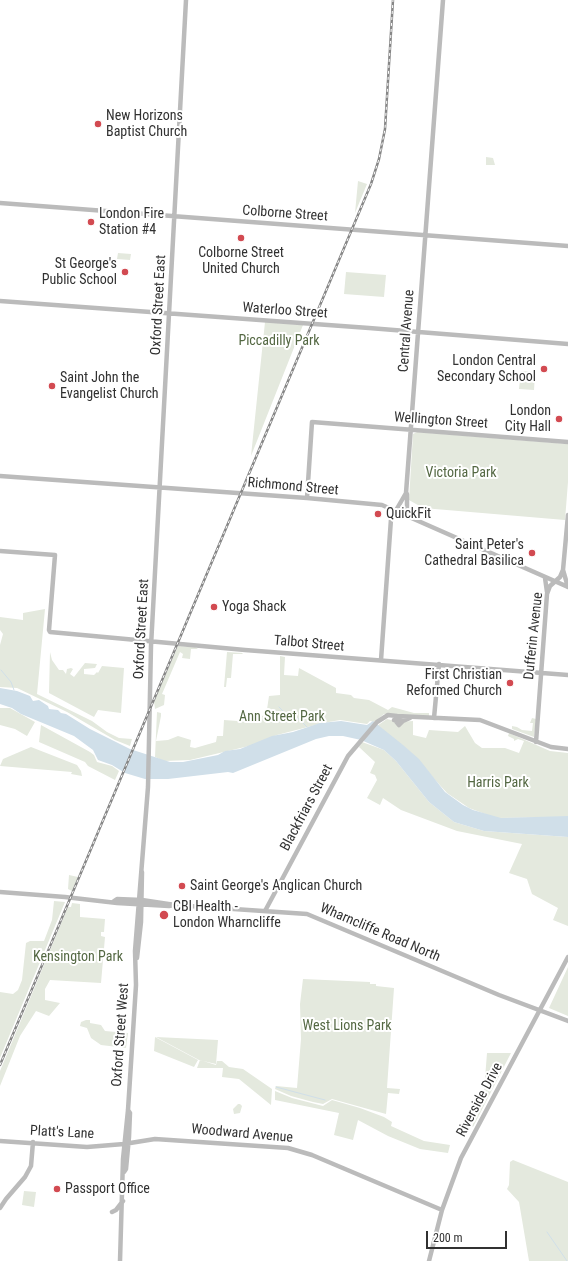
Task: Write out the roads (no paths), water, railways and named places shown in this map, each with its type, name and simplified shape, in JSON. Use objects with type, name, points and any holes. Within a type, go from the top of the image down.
[{"type":"street","name":"Oxford Street East","points":[[151,731],[152,640],[186,0]]},
{"type":"street","name":"Central Avenue","points":[[381,660],[391,519],[406,493],[412,430],[443,0]]},
{"type":"street","name":"Colborne Street","points":[[0,203],[568,246]]},
{"type":"street","name":"Waterloo Street","points":[[0,301],[568,344]]},
{"type":"street","name":"Wellington Street","points":[[307,498],[312,422],[568,442]]},
{"type":"street","name":"Richmond Street","points":[[0,476],[307,498],[382,505],[568,587]]},
{"type":"street","points":[[406,493],[407,511],[411,517]]},
{"type":"street","points":[[568,515],[564,570],[568,587]]},
{"type":"street","name":"Talbot Street","points":[[0,551],[55,555],[50,632],[568,675]]},
{"type":"street","name":"Dufferin Avenue","points":[[536,742],[547,594],[550,586],[560,577],[564,570]]},
{"type":"street","points":[[545,578],[547,594]]},
{"type":"street","points":[[434,718],[438,664]]},
{"type":"street","name":"Blackfriars Street","points":[[265,911],[343,764],[377,722],[383,718],[396,718]]},
{"type":"street","points":[[411,718],[403,720],[399,725],[396,718],[411,718],[434,718],[483,720],[552,748],[568,749]]},
{"type":"street","name":"Oxford Street West","points":[[120,1261],[122,1201],[130,1113],[128,1110],[136,960],[135,951],[140,902],[140,878],[142,871],[151,731]]},
{"type":"street","name":"Wharncliffe Road North","points":[[0,892],[140,902],[169,906],[174,905],[307,914],[498,995],[568,1021]]},
{"type":"street","name":"Riverside Drive","points":[[429,1261],[442,1210],[462,1158],[568,957]]},
{"type":"street","name":"Woodward Avenue","points":[[126,1144],[155,1139],[298,1150],[442,1210]]},
{"type":"street","name":"Platt's Lane","points":[[0,1141],[33,1142],[87,1147],[126,1144]]},
{"type":"street","points":[[0,1208],[25,1177],[31,1166],[33,1142]]},
{"type":"street","points":[[112,1212],[116,1210],[122,1201]]},
{"type":"waterway","points":[[1,670],[11,682],[14,690]]},
{"type":"waterway","points":[[279,707],[287,715],[299,719],[307,727]]},
{"type":"waterway","points":[[276,1087],[325,1100]]},
{"type":"waterway","points":[[547,1232],[567,1261]]},
{"type":"railway","points":[[0,1065],[371,184],[379,159],[385,129],[393,0]]},
{"type":"place","name":"New Horizons Baptist Church","points":[[98,124]]},
{"type":"place","name":"London Fire Station #4","points":[[91,222]]},
{"type":"place","name":"Colborne Street United Church","points":[[241,238]]},
{"type":"place","name":"St George's Public School","points":[[125,272]]},
{"type":"place","name":"London Central Secondary School","points":[[544,369]]},
{"type":"place","name":"Saint John the Evangelist Church","points":[[52,386]]},
{"type":"place","name":"London City Hall","points":[[559,419]]},
{"type":"place","name":"QuickFit","points":[[378,514]]},
{"type":"place","name":"Saint Peter's Cathedral Basilica","points":[[532,553]]},
{"type":"place","name":"Yoga Shack","points":[[214,607]]},
{"type":"place","name":"First Christian Reformed Church","points":[[510,683]]},
{"type":"place","name":"Saint George's Anglican Church","points":[[182,886]]},
{"type":"place","name":"CBI Health - London Wharncliffe","points":[[164,915]]},
{"type":"place","name":"Passport Office","points":[[57,1189]]},
{"type":"park label","name":"Piccadilly Park","points":[[279,341]]},
{"type":"park label","name":"Victoria Park","points":[[461,473]]},
{"type":"park label","name":"Ann Street Park","points":[[282,717]]},
{"type":"park label","name":"Harris Park","points":[[498,783]]},
{"type":"park label","name":"Kensington Park","points":[[78,957]]},
{"type":"park label","name":"West Lions Park","points":[[347,1026]]}]
